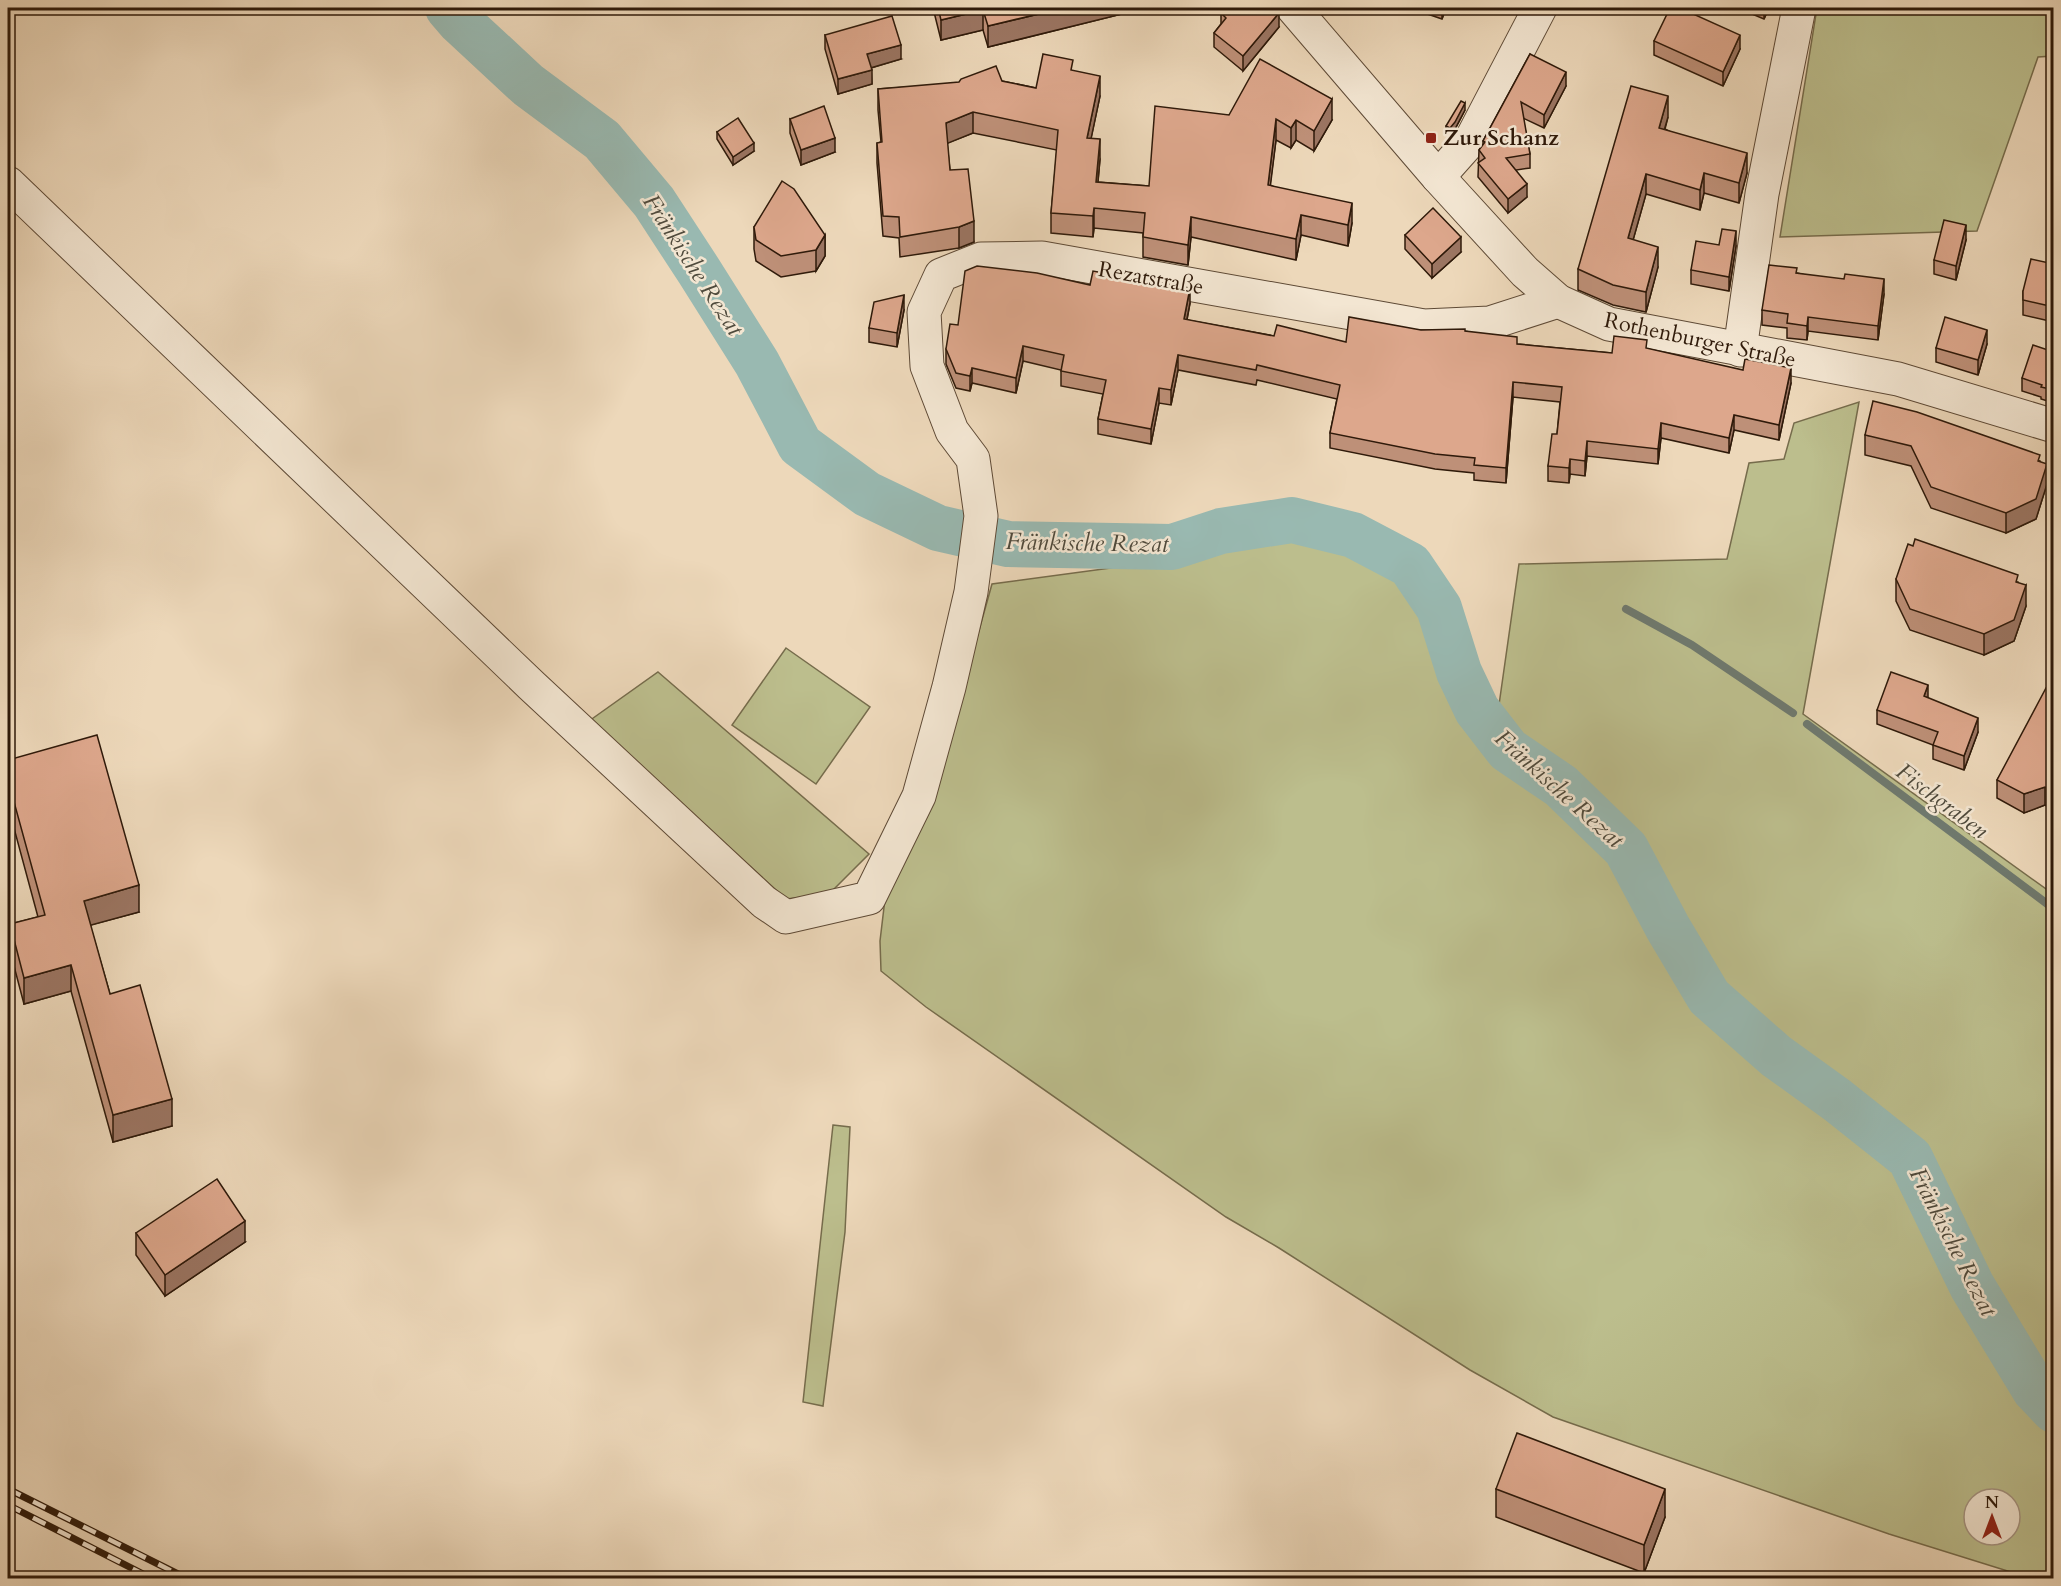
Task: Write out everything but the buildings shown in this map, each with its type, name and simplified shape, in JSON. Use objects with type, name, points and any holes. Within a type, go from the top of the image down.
[{"type":"street","name":"Rothenburger Straße","points":[[1293,8],[1438,177],[1525,272],[1558,301],[1609,324],[1898,378],[2054,426]]},
{"type":"street","points":[[1438,177],[1471,140],[1540,8]]},
{"type":"street","points":[[1740,350],[1762,194],[1799,8]]},
{"type":"street","name":"Rezatstraße","points":[[8,183],[154,326],[531,685],[764,903],[786,917],[869,898],[920,796],[971,592],[981,516],[973,459],[952,430],[927,366],[924,312],[941,275],[981,259],[1042,258],[1424,326],[1490,323],[1558,301]]},
{"type":"green space","points":[[1817,8],[2053,8],[2053,56],[2038,57],[1977,231],[1780,237]]},
{"type":"green space","points":[[1859,402],[1803,714],[2053,894],[2053,1578],[2030,1578],[1889,1534],[1553,1417],[1470,1370],[1279,1248],[1226,1217],[926,1007],[881,971],[880,941],[885,899],[933,795],[992,584],[1185,558],[1272,536],[1353,550],[1412,587],[1433,624],[1450,697],[1493,747],[1519,564],[1727,559],[1749,463],[1784,459],[1794,423]]},
{"type":"green space","points":[[786,648],[870,707],[816,784],[732,725]]},
{"type":"green space","points":[[658,672],[869,854],[829,894],[786,899],[589,721]]},
{"type":"green space","points":[[833,1125],[850,1127],[845,1232],[823,1406],[803,1402]]},
{"type":"waterway","name":"Fränkische Rezat","points":[[448,8],[528,85],[602,140],[654,202],[699,271],[757,363],[800,445],[867,494],[938,528],[1008,544],[1172,547],[1221,531],[1292,520],[1353,535],[1410,565],[1439,608],[1459,672],[1477,710],[1508,750],[1561,786],[1626,849],[1668,928],[1709,997],[1776,1056],[1837,1100],[1910,1158],[1972,1286],[2035,1390],[2054,1410]]},
{"type":"waterway","name":"Fischgraben","points":[[1626,609],[1692,645],[1793,713]]},
{"type":"waterway","name":"Fischgraben","points":[[1807,724],[2054,909]]},
{"type":"railway","points":[[8,1489],[186,1578]]},
{"type":"railway","points":[[8,1505],[151,1578]]},
{"type":"place","name":"Zur Schanz","points":[[1431,138]]}]
